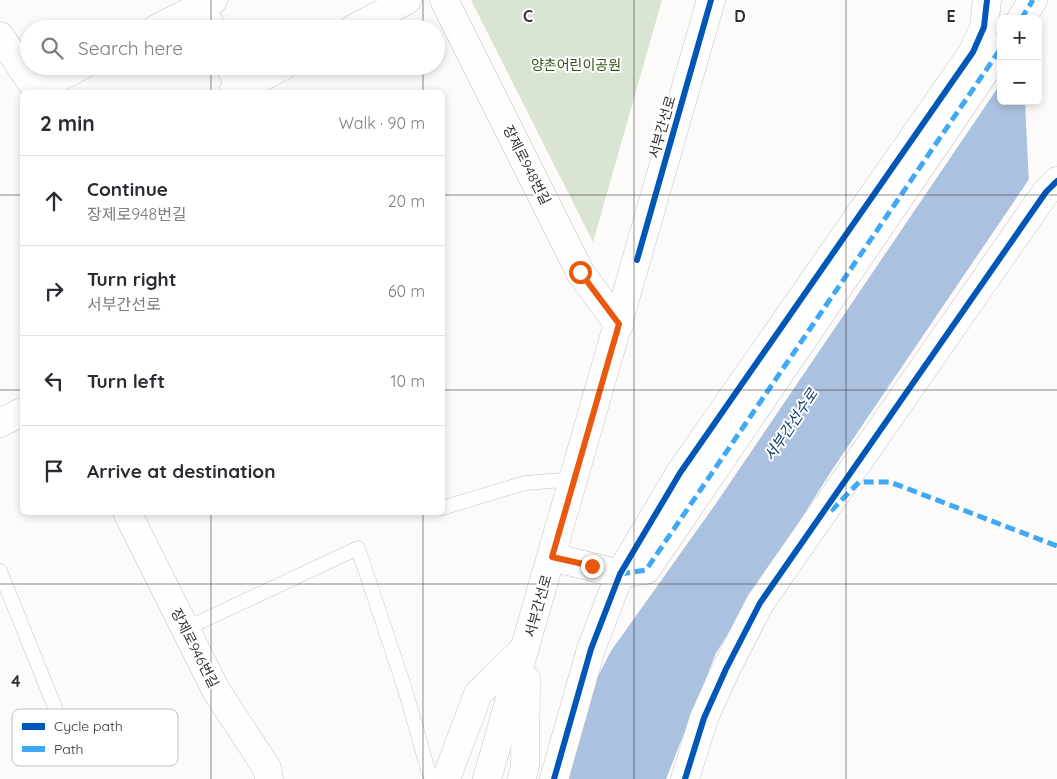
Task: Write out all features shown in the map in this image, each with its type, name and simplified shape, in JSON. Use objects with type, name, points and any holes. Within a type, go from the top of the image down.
[{"type":"street","points":[[370,20],[407,0]]},
{"type":"street","name":"장제로948번길","points":[[444,0],[580,272],[619,324]]},
{"type":"street","name":"서부간선로","points":[[487,779],[575,479],[711,0]]},
{"type":"street","points":[[554,779],[591,649],[620,574],[680,474],[973,52],[984,27],[988,0]]},
{"type":"street","points":[[1024,15],[1033,0]]},
{"type":"street","points":[[178,20],[206,9]]},
{"type":"street","points":[[0,36],[20,66]]},
{"type":"street","points":[[552,557],[620,574],[646,570],[997,54]]},
{"type":"street","points":[[26,75],[36,90]]},
{"type":"street","points":[[39,90],[65,75]]},
{"type":"street","points":[[234,82],[255,75]]},
{"type":"street","points":[[685,779],[704,718],[726,669],[760,603],[1046,192],[1057,180]]},
{"type":"street","points":[[0,423],[20,413]]},
{"type":"street","name":"장제로946번길","points":[[128,515],[217,692],[268,768],[269,779]]},
{"type":"street","points":[[446,779],[478,694],[526,647]]},
{"type":"street","points":[[522,779],[525,766],[526,647]]},
{"type":"lane","points":[[445,507],[525,483],[575,479]]},
{"type":"lane","points":[[185,629],[358,548],[405,689],[432,779]]},
{"type":"lane","points":[[0,571],[56,709]]},
{"type":"green space","name":"양촌어린이공원","points":[[471,0],[662,0],[593,242]]},
{"type":"water","name":"서부간선수로","points":[[1057,0],[1057,138],[832,470],[716,653],[666,779],[567,779],[586,699],[611,651],[717,502],[997,89],[997,105],[1042,105],[1042,80]]},
{"type":"pier","points":[[1054,0],[1057,0],[1057,142],[1029,184],[1025,105],[1042,105],[1042,17]]},
{"type":"marked path","points":[[1024,15],[1033,0]]},
{"type":"marked path","points":[[620,574],[646,570],[997,54]]},
{"type":"marked path","points":[[831,511],[859,482],[890,482],[1057,546]]},
{"type":"cycle path","points":[[637,260],[711,0]]},
{"type":"cycle path","points":[[554,779],[591,649],[620,574],[680,473],[973,52],[984,27],[987,0]]},
{"type":"cycle path","points":[[685,779],[704,718],[726,669],[760,603],[1046,192],[1057,181]]},
{"type":"route","points":[[580,272],[619,324],[552,557],[592,566]]}]
